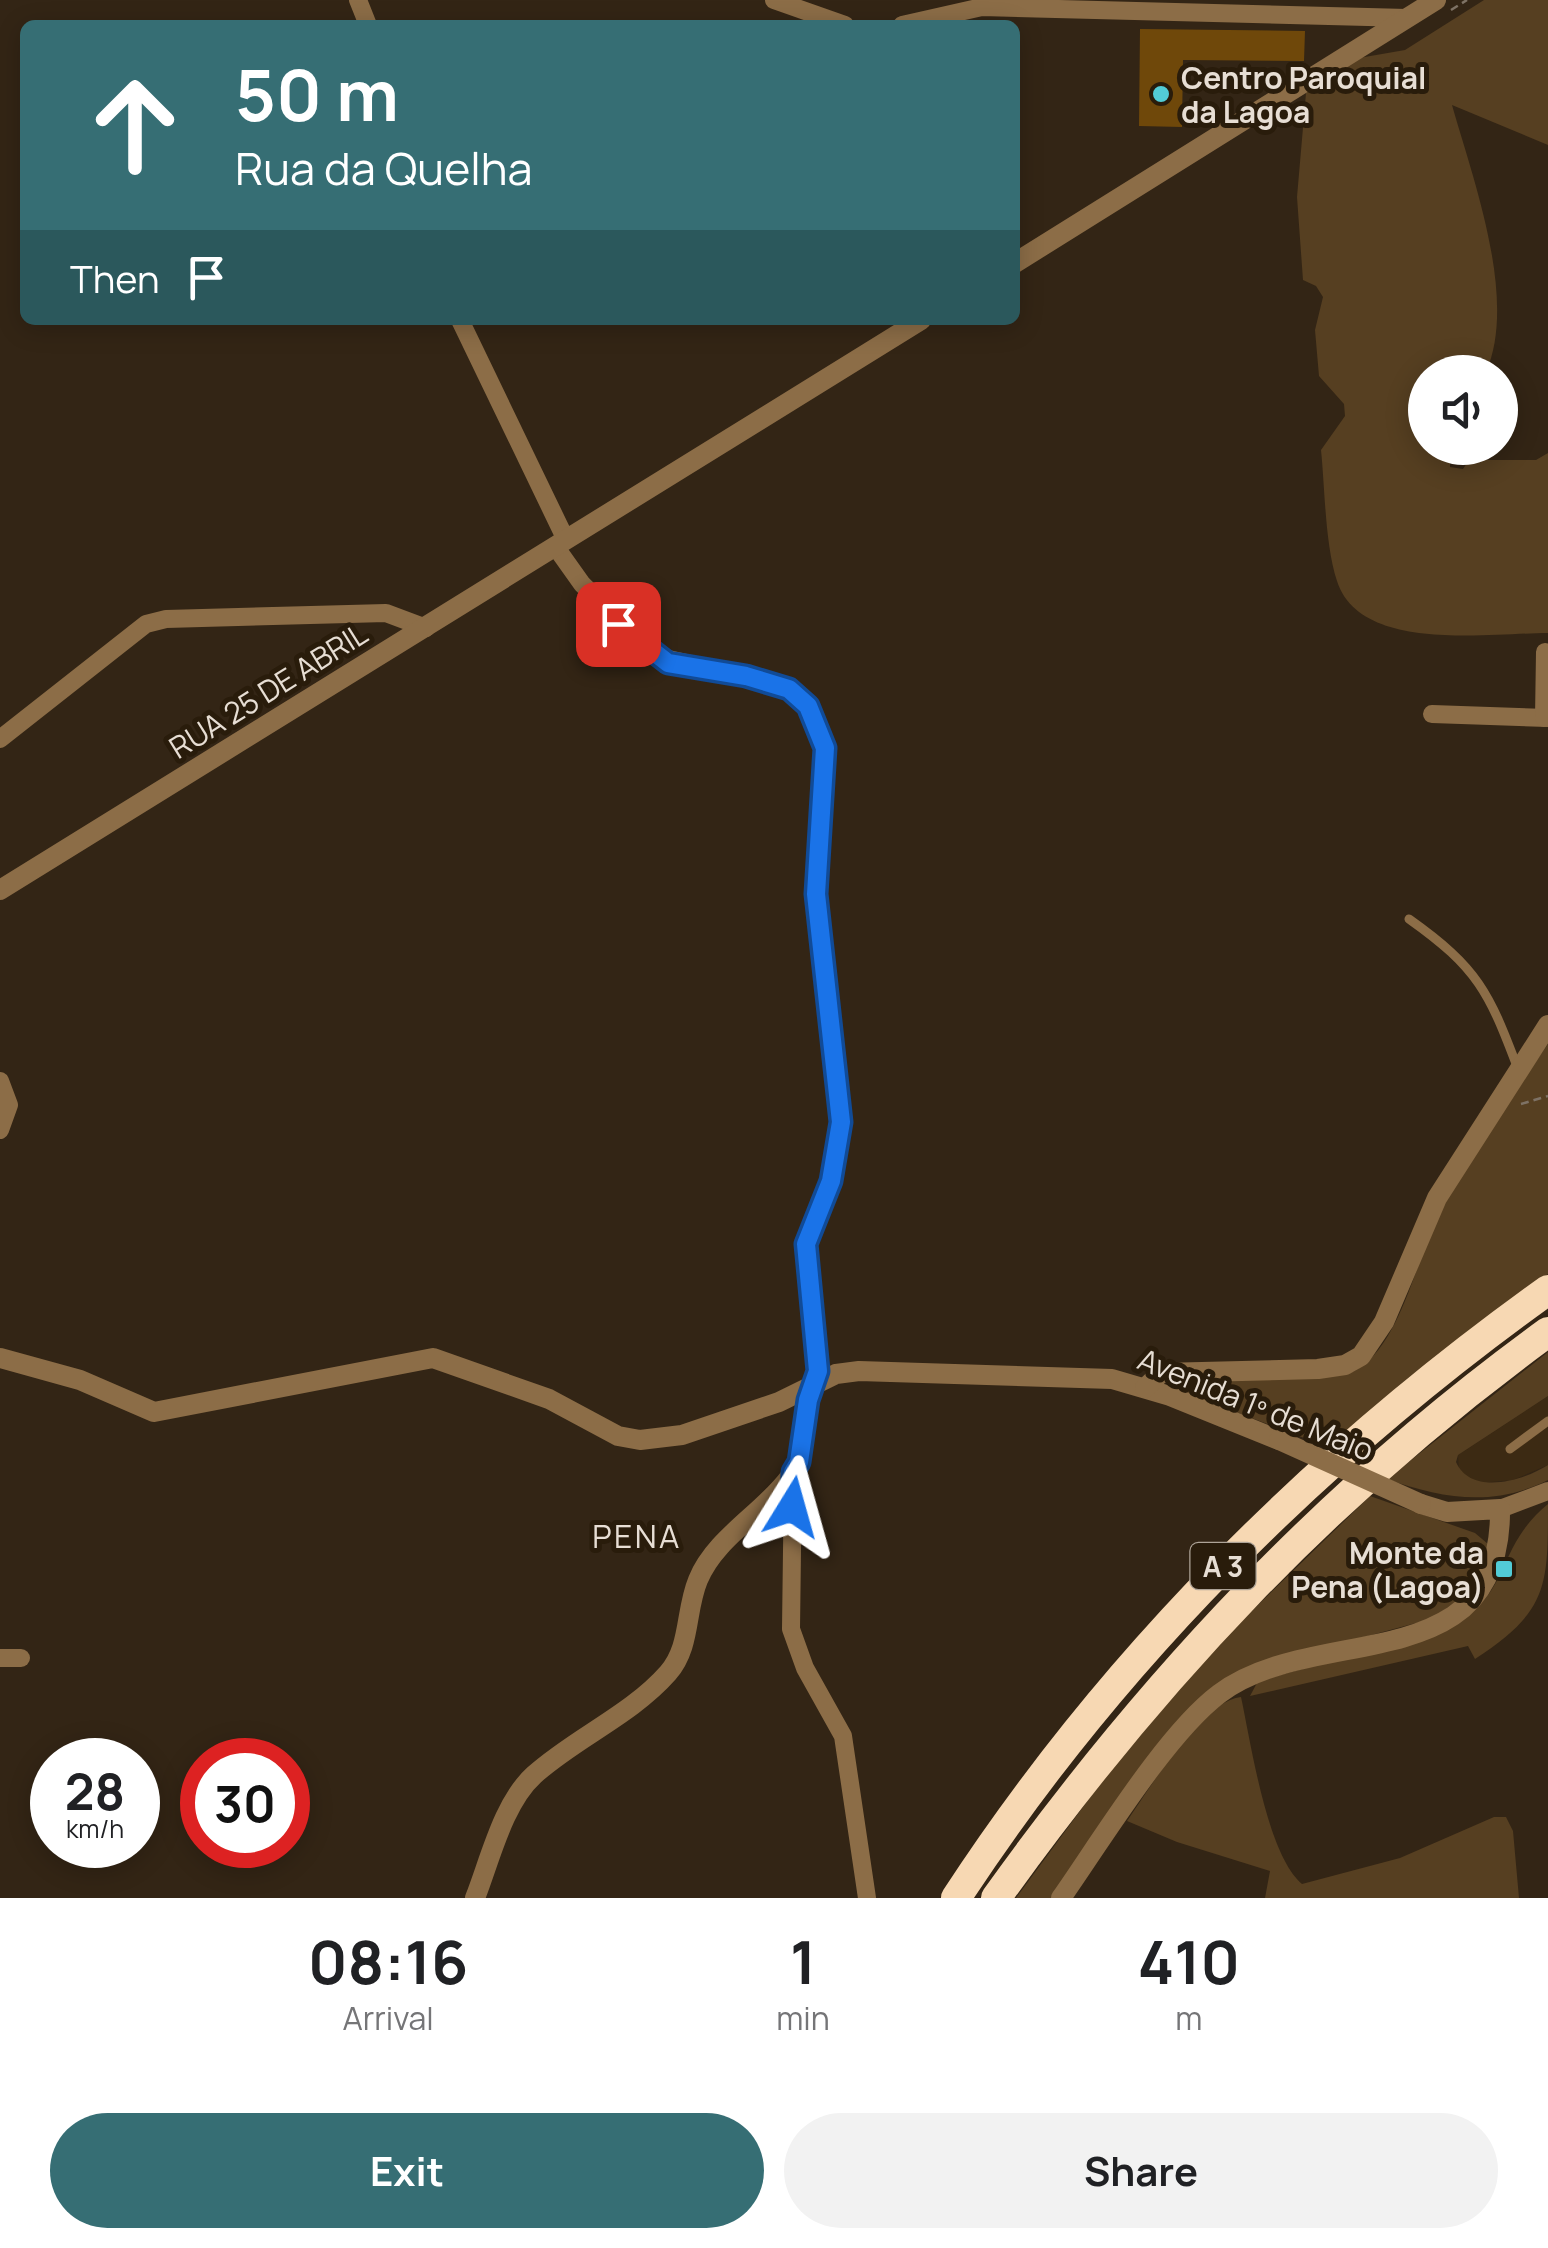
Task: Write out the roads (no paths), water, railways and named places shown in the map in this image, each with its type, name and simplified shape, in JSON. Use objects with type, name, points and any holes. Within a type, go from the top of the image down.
[{"type":"highway","name":"A 3","points":[[956,1898],[1052,1762],[1190,1599],[1385,1416],[1548,1290]]},
{"type":"highway","name":"A 3","points":[[996,1898],[1123,1729],[1265,1572],[1387,1459],[1548,1332]]},
{"type":"street","points":[[774,0],[831,20]]},
{"type":"street","points":[[1020,260],[1436,0]]},
{"type":"street","points":[[924,20],[982,7],[1407,18]]},
{"type":"street","points":[[462,325],[561,543],[618,624],[655,656],[683,666],[780,684],[808,706],[821,733],[826,769],[816,894],[841,1122],[831,1181],[806,1244],[818,1371],[808,1400],[799,1462],[705,1567],[691,1604],[684,1644],[670,1672],[533,1776],[522,1790],[474,1898]]},
{"type":"street","name":"RUA 25 DE ABRIL","points":[[0,890],[914,325]]},
{"type":"street","points":[[0,739],[146,624],[166,619],[386,613],[426,628]]},
{"type":"street","points":[[1432,714],[1546,718],[1545,652]]},
{"type":"street","points":[[1146,1388],[1161,1373],[1318,1369],[1345,1365],[1361,1356],[1384,1322],[1437,1198],[1548,1025]]},
{"type":"street","points":[[0,1081],[9,1105],[0,1130]]},
{"type":"street","name":"Avenida 1º de Maio","points":[[0,1358],[80,1380],[154,1412],[433,1358],[549,1399],[618,1436],[640,1440],[682,1435],[859,1371],[1080,1375],[1146,1388],[1278,1440],[1420,1504],[1448,1512],[1500,1509],[1548,1491]]},
{"type":"street","points":[[793,1472],[791,1629],[805,1668],[843,1736],[868,1898]]},
{"type":"street","points":[[1061,1898],[1178,1735],[1217,1695],[1248,1677],[1435,1626],[1469,1606],[1485,1588],[1494,1567],[1500,1509]]},
{"type":"street","points":[[0,1658],[21,1658]]},
{"type":"lane","points":[[1409,919],[1441,942],[1482,982],[1519,1072]]},
{"type":"lane","points":[[1510,1448],[1548,1421]]},
{"type":"place","name":"Centro Paroquial da Lagoa","points":[[1161,94]]},
{"type":"place","name":"Monte da Pena (Lagoa)","points":[[1504,1569]]},
{"type":"district","name":"PENA","points":[[637,1536]]}]
